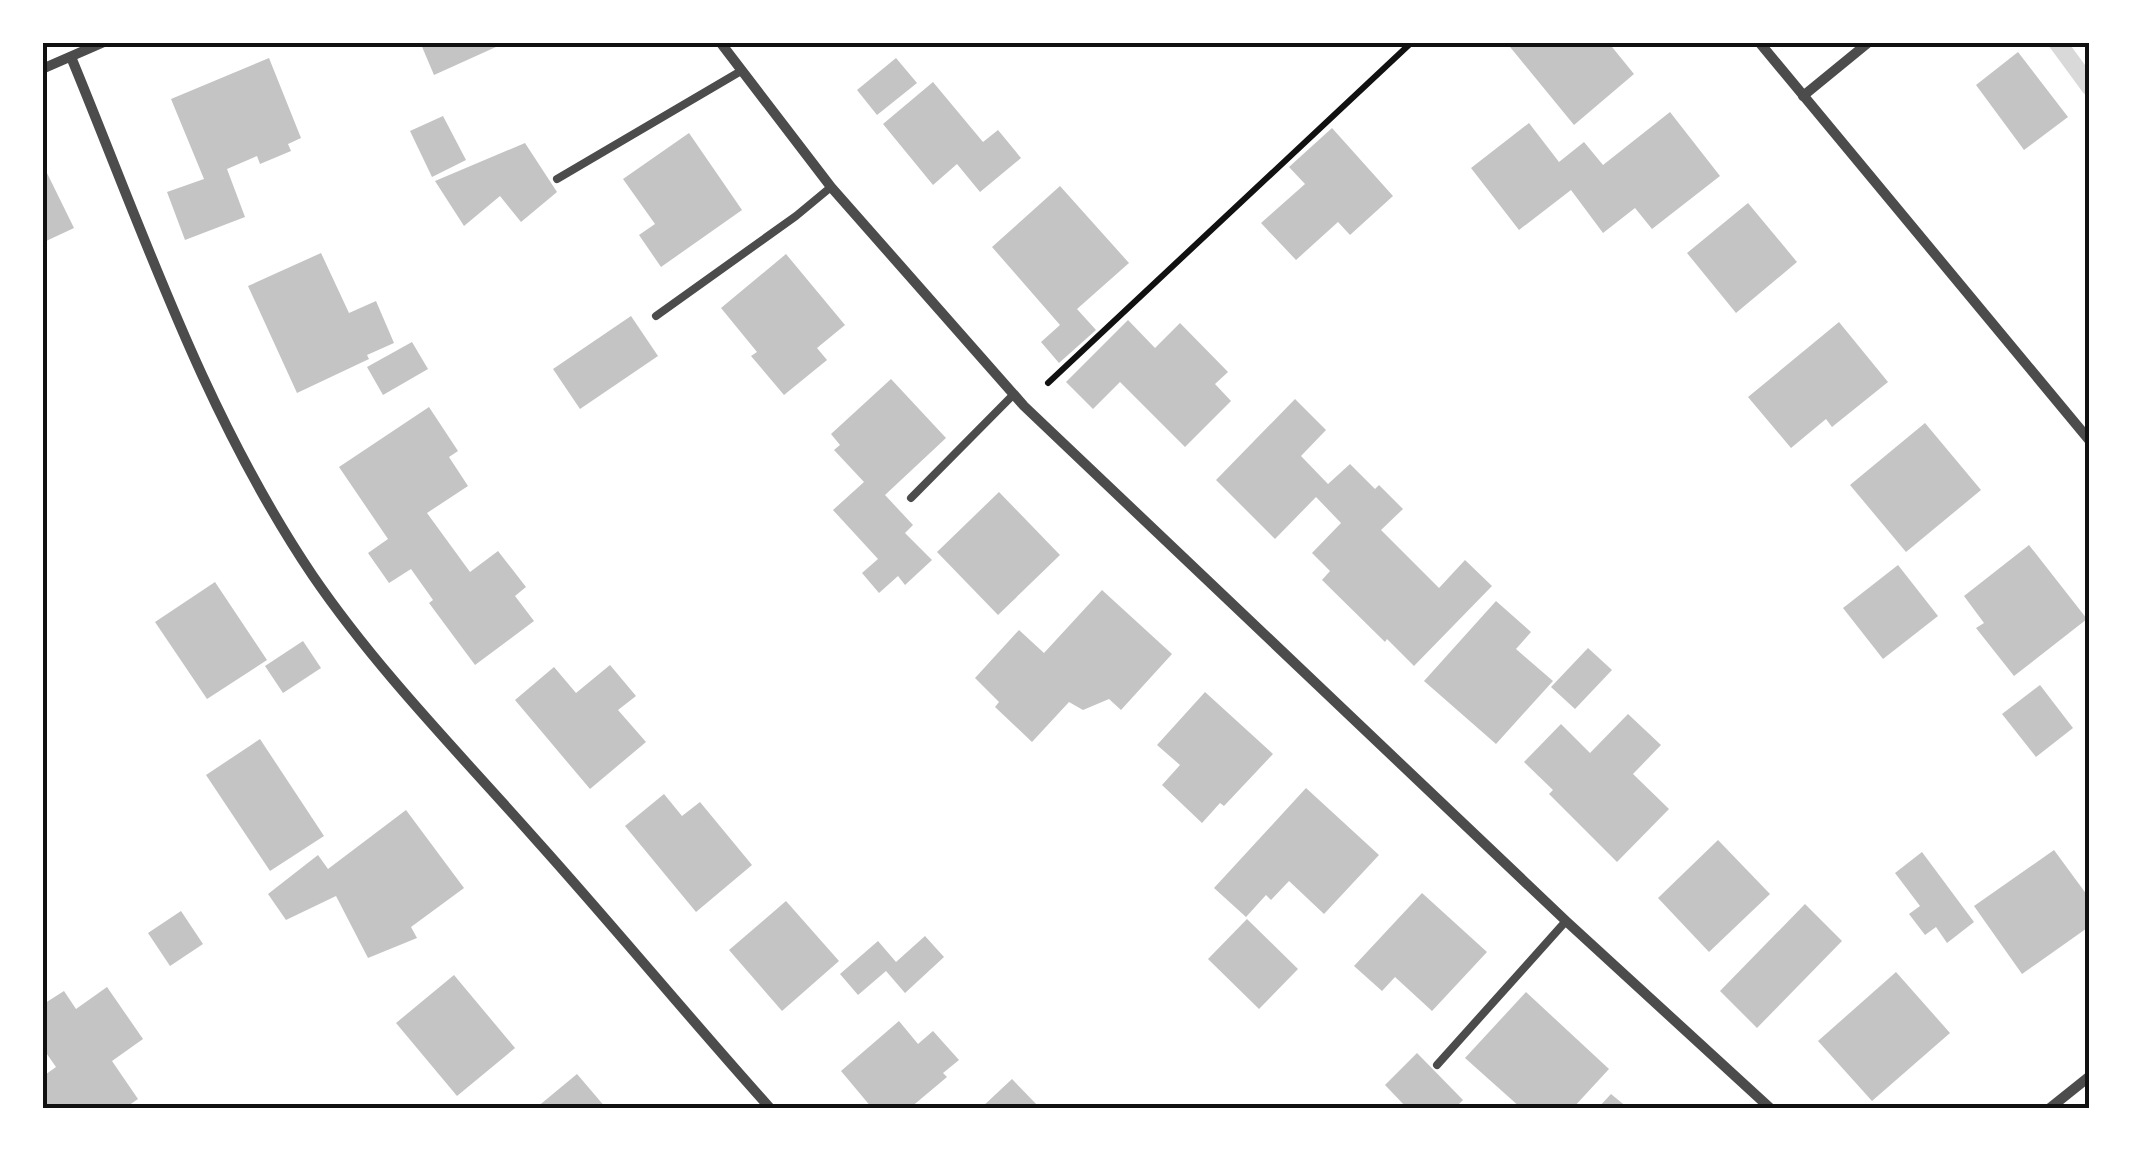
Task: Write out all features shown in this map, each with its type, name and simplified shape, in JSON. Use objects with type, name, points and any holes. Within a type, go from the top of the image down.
[{"type":"street","points":[[42,69],[104,42]]},
{"type":"street","points":[[720,42],[831,186],[1024,406],[1770,1108]]},
{"type":"street","points":[[1759,42],[2090,441]]},
{"type":"street","points":[[1803,96],[1869,42]]},
{"type":"street","points":[[71,57],[195,362],[312,574],[397,682],[770,1108]]},
{"type":"street","points":[[2050,1108],[2090,1076]]},
{"type":"lane","points":[[558,179],[741,71]]},
{"type":"lane","points":[[656,316],[796,216],[831,186]]},
{"type":"lane","points":[[911,498],[1014,395]]},
{"type":"lane","points":[[1436,1065],[1566,920]]},
{"type":"path","points":[[1024,406],[1412,42]]},
{"type":"building","points":[[420,42],[507,42],[434,75]]},
{"type":"building","points":[[1506,42],[1608,42],[1634,74],[1574,125]]},
{"type":"building","points":[[2018,52],[2068,117],[2024,150],[1976,85]]},
{"type":"building","points":[[269,58],[301,138],[288,144],[291,151],[260,164],[257,156],[227,169],[245,217],[185,240],[167,192],[204,179],[171,99]]},
{"type":"building","points":[[896,58],[917,83],[877,115],[857,90]]},
{"type":"building","points":[[933,82],[983,142],[998,130],[1021,158],[980,192],[957,164],[933,185],[883,124]]},
{"type":"building","points":[[1670,112],[1720,176],[1652,229],[1635,208],[1603,233],[1571,190],[1519,230],[1471,168],[1529,123],[1559,162],[1584,142],[1603,165]]},
{"type":"building","points":[[443,116],[466,160],[432,177],[410,131]]},
{"type":"building","points":[[1332,128],[1393,196],[1350,235],[1338,222],[1296,260],[1261,223],[1305,184],[1289,167]]},
{"type":"building","points":[[689,133],[742,210],[661,267],[639,235],[655,224],[623,179]]},
{"type":"building","points":[[525,143],[557,192],[521,222],[500,196],[464,226],[435,181]]},
{"type":"building","points":[[45,169],[74,228],[44,242],[42,170]]},
{"type":"building","points":[[1060,186],[1129,263],[1077,309],[1096,330],[1059,363],[1041,342],[1060,325],[992,247]]},
{"type":"building","points":[[1748,203],[1797,262],[1736,313],[1687,253]]},
{"type":"building","points":[[321,253],[349,313],[376,301],[394,343],[297,393],[248,286]]},
{"type":"building","points":[[786,254],[845,325],[817,348],[827,360],[784,395],[751,356],[757,352],[721,308]]},
{"type":"building","points":[[631,316],[658,356],[580,409],[553,369]]},
{"type":"building","points":[[1128,320],[1155,348],[1180,323],[1228,372],[1215,384],[1231,401],[1185,447],[1120,382],[1093,409],[1066,382]]},
{"type":"building","points":[[1839,322],[1888,382],[1832,427],[1826,419],[1791,448],[1748,397]]},
{"type":"building","points":[[412,342],[428,369],[383,395],[367,367]]},
{"type":"building","points":[[891,379],[946,438],[885,495],[913,525],[905,533],[932,560],[905,585],[898,576],[879,593],[862,573],[878,559],[833,510],[864,482],[834,450],[840,445],[831,434]]},
{"type":"building","points":[[1295,399],[1326,430],[1301,456],[1328,484],[1350,464],[1375,489],[1379,485],[1403,509],[1381,530],[1439,588],[1465,560],[1492,586],[1414,666],[1322,580],[1330,571],[1312,553],[1341,523],[1316,497],[1275,539],[1216,480]]},
{"type":"building","points":[[429,407],[458,451],[449,457],[468,486],[427,513],[470,572],[498,551],[526,587],[515,596],[534,621],[475,665],[429,603],[433,600],[411,569],[389,583],[368,553],[388,539],[339,467]]},
{"type":"building","points":[[1925,423],[1981,490],[1906,552],[1850,485]]},
{"type":"building","points":[[999,492],[1060,555],[998,615],[937,552]]},
{"type":"building","points":[[2029,545],[2087,619],[2014,676],[1976,628],[1984,623],[1964,596]]},
{"type":"building","points":[[1898,565],[1938,616],[1883,659],[1843,608]]},
{"type":"building","points":[[215,582],[267,660],[207,699],[155,622]]},
{"type":"building","points":[[1102,590],[1172,654],[1121,710],[1109,699],[1083,710],[1069,702],[1032,742],[995,707],[999,702],[975,678],[1019,630],[1044,653]]},
{"type":"building","points":[[1496,601],[1531,632],[1516,649],[1553,681],[1496,744],[1424,681]]},
{"type":"building","points":[[303,641],[321,668],[283,693],[265,666]]},
{"type":"building","points":[[1588,648],[1612,670],[1575,709],[1551,687]]},
{"type":"building","points":[[610,665],[636,696],[618,710],[646,742],[590,789],[515,700],[554,667],[576,693]]},
{"type":"building","points":[[2040,685],[2073,728],[2036,757],[2002,714]]},
{"type":"building","points":[[1205,692],[1273,754],[1224,806],[1220,803],[1202,823],[1162,785],[1180,765],[1157,745]]},
{"type":"building","points":[[1628,714],[1661,745],[1633,774],[1669,809],[1617,862],[1549,794],[1553,790],[1524,762],[1561,724],[1590,753]]},
{"type":"building","points":[[260,739],[324,836],[270,871],[206,775]]},
{"type":"building","points":[[1306,788],[1379,855],[1324,914],[1289,881],[1271,900],[1266,895],[1246,917],[1214,888]]},
{"type":"building","points":[[664,794],[682,816],[700,802],[752,865],[696,912],[625,826]]},
{"type":"building","points":[[406,810],[464,888],[411,927],[417,938],[368,958],[336,896],[286,920],[268,894],[318,855],[328,869]]},
{"type":"building","points":[[1718,840],[1770,894],[1709,952],[1658,898]]},
{"type":"building","points":[[2054,850],[2090,899],[2090,926],[2022,974],[1974,906]]},
{"type":"building","points":[[1922,852],[1974,922],[1947,943],[1936,927],[1925,935],[1909,914],[1920,906],[1895,873]]},
{"type":"building","points":[[1422,893],[1487,952],[1432,1011],[1395,977],[1382,991],[1354,966]]},
{"type":"building","points":[[786,901],[839,961],[782,1011],[729,950]]},
{"type":"building","points":[[1805,904],[1842,941],[1757,1028],[1720,991]]},
{"type":"building","points":[[181,911],[203,944],[170,966],[148,933]]},
{"type":"building","points":[[1247,919],[1298,969],[1259,1009],[1208,959]]},
{"type":"building","points":[[925,936],[944,957],[905,993],[886,971],[858,995],[840,974],[878,941],[896,962]]},
{"type":"building","points":[[1896,972],[1950,1033],[1872,1101],[1818,1041]]},
{"type":"building","points":[[454,975],[515,1048],[457,1096],[396,1023]]},
{"type":"building","points":[[107,987],[143,1039],[112,1061],[138,1099],[125,1108],[42,1108],[42,1077],[56,1067],[42,1047],[42,1005],[64,991],[76,1009]]},
{"type":"building","points":[[1526,992],[1609,1069],[1573,1108],[1521,1108],[1465,1058]]},
{"type":"building","points":[[899,1021],[918,1044],[933,1031],[959,1060],[943,1073],[947,1077],[910,1108],[872,1108],[841,1071]]},
{"type":"building","points":[[1417,1053],[1463,1100],[1455,1108],[1407,1108],[1385,1085]]},
{"type":"building","points":[[577,1074],[606,1108],[536,1108]]},
{"type":"building","points":[[1012,1079],[1040,1108],[981,1108]]},
{"type":"building","points":[[1611,1094],[1628,1108],[1598,1108]]},
{"type":"waterway","points":[[2057,42],[2090,87]]}]
